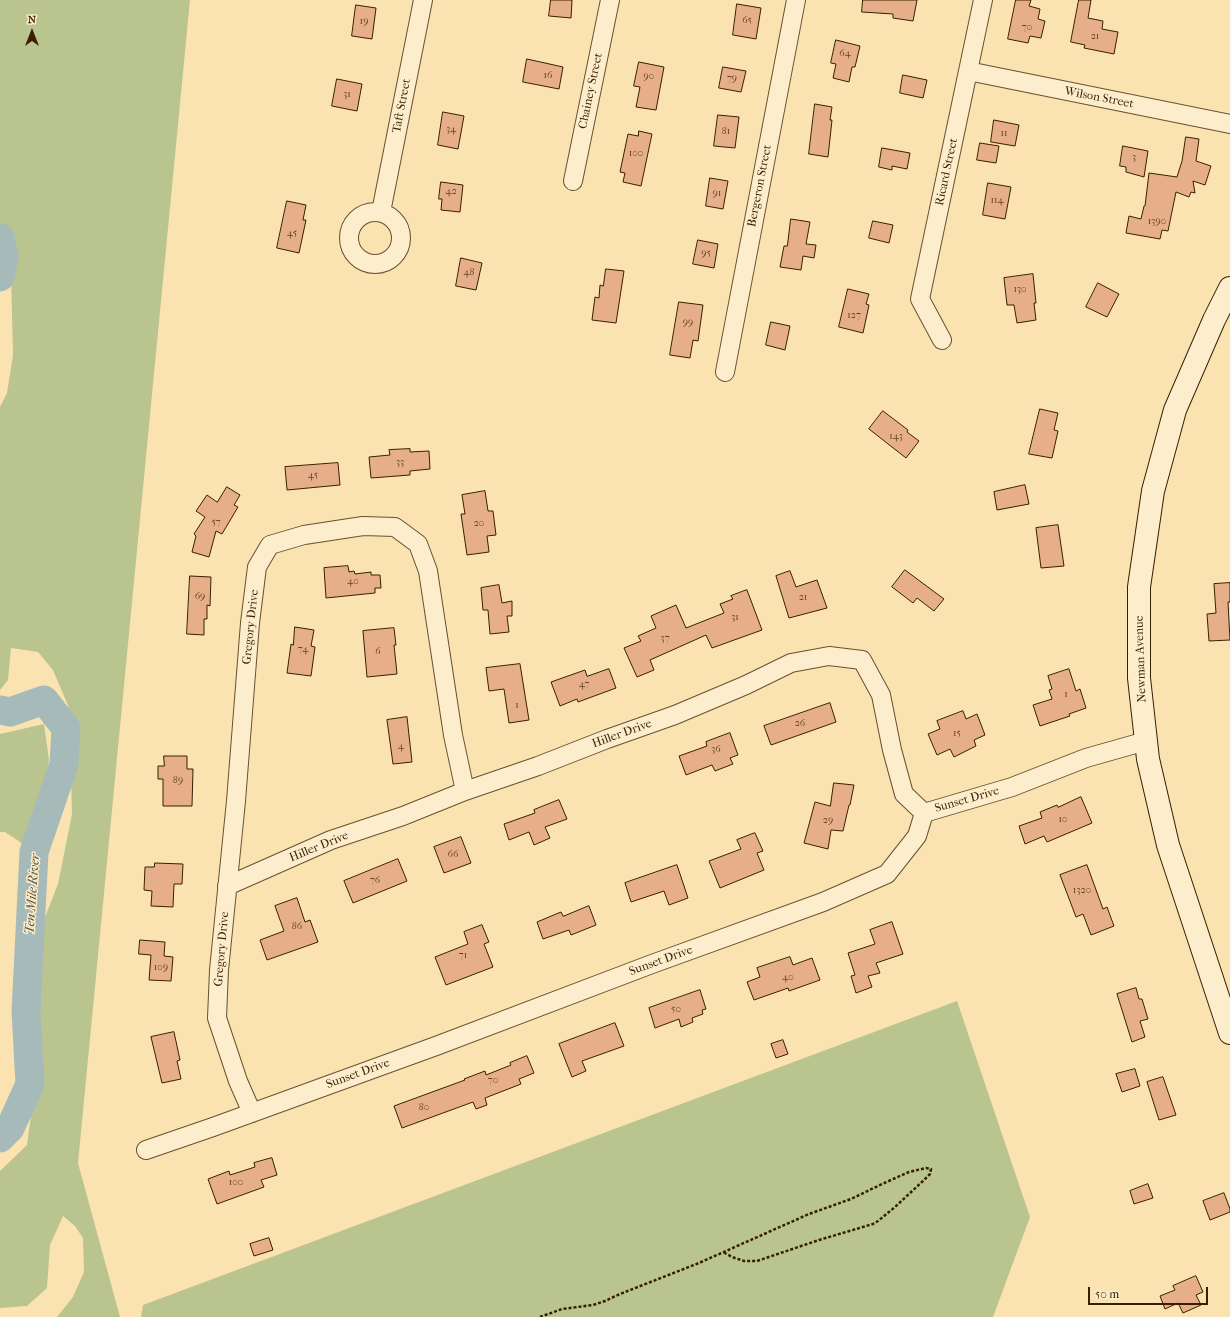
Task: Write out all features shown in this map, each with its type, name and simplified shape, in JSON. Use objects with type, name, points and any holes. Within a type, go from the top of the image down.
[{"type":"main road","name":"Newman Avenue","points":[[1227,300],[1214,320],[1175,410],[1153,491],[1139,587],[1139,678],[1148,759],[1168,845],[1230,1033]]},
{"type":"street","name":"Taft Street","points":[[381,212],[423,0]]},
{"type":"street","name":"Chainey Street","points":[[573,181],[610,0]]},
{"type":"street","name":"Bergeron Street","points":[[725,372],[796,0]]},
{"type":"street","name":"Ricard Street","points":[[942,340],[920,299],[983,0]]},
{"type":"street","name":"Wilson Street","points":[[968,71],[1230,124]]},
{"type":"street","name":"Gregory Drive","points":[[252,1113],[238,1080],[217,1018],[219,970],[236,801],[250,623],[257,567],[270,545],[304,535],[363,526],[395,527],[418,544],[428,571],[453,735],[465,791]]},
{"type":"street","name":"Hiller Drive","points":[[227,886],[331,840],[403,816],[465,791],[538,766],[607,739],[675,715],[746,685],[791,663],[828,656],[862,660],[881,695],[892,750],[904,794],[924,813]]},
{"type":"street","name":"Sunset Drive","points":[[146,1150],[436,1046],[652,964],[816,905],[887,874],[917,836],[924,813],[1012,787],[1086,758],[1146,741]]},
{"type":"path","points":[[540,1317],[562,1309],[592,1305],[605,1301],[723,1252],[809,1214],[851,1199],[909,1172],[926,1168],[931,1169],[928,1177],[895,1207],[873,1224],[757,1261],[732,1257],[723,1252]]},
{"type":"green space","points":[[0,0],[190,0],[78,1163],[120,1317],[57,1317],[73,1297],[84,1272],[83,1238],[75,1226],[63,1216],[50,1245],[47,1288],[27,1306],[0,1308],[0,1171],[27,1145],[39,1057],[35,943],[58,884],[72,814],[69,708],[53,670],[38,652],[11,648],[8,680],[0,690],[0,407],[7,393],[13,355],[11,275],[0,256]]},
{"type":"green space","points":[[44,724],[49,760],[37,822],[29,848],[5,832],[0,832],[0,734]]},
{"type":"green space","points":[[957,1001],[1030,1217],[993,1317],[141,1317],[143,1305]]},
{"type":"building","points":[[551,0],[572,0],[571,18],[549,16]]},
{"type":"building","points":[[863,0],[917,0],[913,21],[893,18],[893,14],[862,12]]},
{"type":"building","points":[[1016,0],[1031,0],[1029,6],[1040,9],[1038,19],[1045,21],[1041,38],[1030,36],[1028,43],[1008,39]]},
{"type":"building","points":[[1079,0],[1091,0],[1088,18],[1103,21],[1102,29],[1118,32],[1114,54],[1084,48],[1085,45],[1071,42]]},
{"type":"building","points":[[737,4],[761,8],[756,39],[733,35]]},
{"type":"building","points":[[356,5],[376,8],[372,39],[352,36]]},
{"type":"building","points":[[836,40],[860,46],[855,67],[852,67],[849,82],[833,78],[836,64],[831,63]]},
{"type":"building","points":[[527,59],[563,67],[559,89],[523,82]]},
{"type":"building","points":[[639,62],[664,67],[656,110],[636,107],[640,87],[634,86]]},
{"type":"building","points":[[723,67],[746,71],[741,92],[719,88]]},
{"type":"building","points":[[903,75],[927,80],[923,98],[900,93]]},
{"type":"building","points":[[337,79],[362,84],[357,111],[332,106]]},
{"type":"building","points":[[815,104],[832,107],[828,157],[809,154]]},
{"type":"building","points":[[443,112],[464,116],[458,149],[438,145]]},
{"type":"building","points":[[718,115],[739,117],[735,148],[714,146]]},
{"type":"building","points":[[994,120],[1019,125],[1015,146],[991,142]]},
{"type":"building","points":[[639,131],[652,134],[641,186],[623,182],[625,173],[620,172],[628,134],[638,136]]},
{"type":"building","points":[[1186,137],[1199,139],[1196,161],[1211,166],[1205,185],[1193,181],[1195,193],[1191,192],[1189,197],[1176,192],[1168,231],[1162,230],[1160,239],[1126,233],[1129,216],[1141,219],[1145,206],[1149,173],[1177,177],[1182,161]]},
{"type":"building","points":[[980,143],[999,146],[996,163],[977,160]]},
{"type":"building","points":[[1123,146],[1148,151],[1144,177],[1126,172],[1126,167],[1120,166]]},
{"type":"building","points":[[882,148],[910,153],[907,169],[892,166],[892,170],[879,167]]},
{"type":"building","points":[[710,178],[728,181],[723,209],[706,206]]},
{"type":"building","points":[[441,182],[463,185],[460,212],[441,210],[442,199],[439,199]]},
{"type":"building","points":[[988,183],[1011,187],[1005,219],[983,215]]},
{"type":"building","points":[[287,201],[306,205],[303,220],[306,220],[299,253],[277,248]]},
{"type":"building","points":[[791,219],[810,222],[806,244],[816,245],[814,258],[803,256],[801,270],[780,267],[784,246],[787,246]]},
{"type":"building","points":[[873,221],[893,225],[889,243],[869,238]]},
{"type":"building","points":[[698,240],[718,244],[714,268],[693,264]]},
{"type":"building","points":[[461,258],[482,263],[476,290],[456,286]]},
{"type":"building","points":[[606,269],[624,271],[616,323],[592,320],[595,297],[599,298],[600,285],[603,286]]},
{"type":"building","points":[[1033,274],[1036,320],[1017,323],[1014,305],[1007,305],[1004,278]]},
{"type":"building","points":[[1098,283],[1119,294],[1107,317],[1086,307]]},
{"type":"building","points":[[848,289],[869,294],[866,304],[869,305],[863,333],[839,327]]},
{"type":"building","points":[[679,302],[703,305],[698,341],[693,340],[690,358],[670,355]]},
{"type":"building","points":[[771,322],[790,326],[785,350],[766,345]]},
{"type":"building","points":[[1040,409],[1058,413],[1054,430],[1058,431],[1052,458],[1029,454]]},
{"type":"building","points":[[883,411],[908,430],[907,432],[919,441],[906,458],[869,429]]},
{"type":"building","points":[[410,449],[410,452],[429,451],[430,469],[410,471],[410,475],[371,478],[369,457],[390,455],[389,450]]},
{"type":"building","points":[[338,463],[340,485],[287,490],[285,467]]},
{"type":"building","points":[[1025,485],[1029,504],[997,510],[994,492]]},
{"type":"building","points":[[227,487],[240,495],[234,505],[238,507],[222,534],[216,531],[209,557],[192,552],[196,536],[194,534],[205,517],[196,511],[207,495],[217,502]]},
{"type":"building","points":[[485,491],[488,511],[493,511],[496,535],[487,536],[489,552],[467,555],[461,514],[465,514],[462,495]]},
{"type":"building","points":[[1058,525],[1064,566],[1041,568],[1036,528]]},
{"type":"building","points":[[348,566],[349,572],[354,571],[355,574],[371,572],[371,575],[380,575],[381,588],[375,588],[375,593],[326,598],[324,568]]},
{"type":"building","points":[[905,570],[944,599],[934,611],[917,598],[913,603],[892,587]]},
{"type":"building","points":[[790,571],[796,587],[817,580],[827,608],[789,618],[776,576]]},
{"type":"building","points":[[190,576],[211,577],[210,606],[207,605],[207,619],[204,619],[204,635],[187,634]]},
{"type":"building","points":[[1230,583],[1230,602],[1228,602],[1230,640],[1209,641],[1207,614],[1216,613],[1214,584]]},
{"type":"building","points":[[499,585],[502,603],[512,601],[512,616],[507,616],[509,632],[490,634],[488,610],[483,610],[481,588]]},
{"type":"building","points":[[747,590],[762,630],[712,648],[706,635],[650,660],[654,670],[637,677],[624,648],[641,641],[638,636],[656,628],[651,616],[676,605],[686,628],[724,613],[720,604],[733,599],[731,596]]},
{"type":"building","points":[[295,627],[314,630],[311,646],[315,647],[311,676],[287,673]]},
{"type":"building","points":[[394,628],[397,674],[367,677],[363,631]]},
{"type":"building","points":[[520,664],[529,720],[509,723],[504,689],[489,691],[486,668]]},
{"type":"building","points":[[609,669],[616,688],[578,702],[577,699],[560,706],[551,682],[585,670],[587,676]]},
{"type":"building","points":[[1069,669],[1076,691],[1080,689],[1086,708],[1069,714],[1070,716],[1040,726],[1033,705],[1052,699],[1049,690],[1052,689],[1048,676]]},
{"type":"building","points":[[830,703],[836,722],[771,745],[764,726]]},
{"type":"building","points":[[963,711],[966,719],[977,714],[985,735],[974,740],[976,746],[954,757],[950,749],[937,755],[928,734],[940,729],[937,721]]},
{"type":"building","points":[[407,717],[412,762],[393,764],[387,720]]},
{"type":"building","points":[[730,733],[738,755],[730,758],[733,764],[715,771],[712,765],[686,775],[679,756],[707,746],[706,742]]},
{"type":"building","points":[[164,756],[187,756],[187,769],[193,769],[192,806],[163,806],[163,779],[158,779],[158,766],[164,766]]},
{"type":"building","points":[[834,783],[854,785],[843,831],[831,830],[828,849],[804,843],[815,802],[830,806]]},
{"type":"building","points":[[1081,797],[1092,823],[1047,842],[1044,836],[1025,844],[1019,826],[1042,818],[1040,812],[1057,805],[1058,807]]},
{"type":"building","points":[[559,800],[567,819],[545,827],[550,838],[534,845],[529,832],[509,840],[504,824],[535,813],[534,810]]},
{"type":"building","points":[[755,833],[763,851],[757,853],[764,870],[720,888],[709,861],[741,849],[737,840]]},
{"type":"building","points":[[461,837],[471,863],[444,873],[434,847]]},
{"type":"building","points":[[398,859],[407,881],[353,903],[344,881]]},
{"type":"building","points":[[155,863],[183,864],[182,884],[174,884],[173,907],[151,906],[152,891],[144,890],[145,867],[154,867]]},
{"type":"building","points":[[677,865],[688,898],[669,905],[664,891],[631,902],[625,883]]},
{"type":"building","points":[[1087,865],[1103,909],[1107,907],[1114,926],[1091,935],[1083,914],[1076,917],[1060,875]]},
{"type":"building","points":[[297,898],[305,922],[310,920],[318,942],[267,960],[260,940],[284,931],[275,906]]},
{"type":"building","points":[[589,906],[596,925],[571,935],[569,930],[543,939],[537,922],[561,912],[563,916]]},
{"type":"building","points":[[892,922],[903,954],[876,963],[880,973],[868,976],[872,987],[856,993],[851,976],[855,975],[848,953],[875,944],[870,930]]},
{"type":"building","points":[[482,925],[489,942],[484,944],[493,967],[446,985],[435,957],[468,944],[464,932]]},
{"type":"building","points":[[140,940],[165,942],[164,956],[173,957],[171,981],[149,980],[151,955],[139,954]]},
{"type":"building","points":[[790,957],[793,965],[812,958],[820,980],[789,991],[788,988],[754,1000],[747,982],[760,977],[757,968]]},
{"type":"building","points":[[1136,988],[1139,999],[1142,999],[1148,1019],[1140,1021],[1145,1037],[1132,1042],[1117,994]]},
{"type":"building","points":[[700,990],[706,1009],[702,1010],[703,1014],[692,1018],[693,1022],[681,1027],[679,1019],[655,1028],[649,1008]]},
{"type":"building","points":[[615,1023],[624,1046],[582,1061],[586,1071],[572,1077],[559,1044]]},
{"type":"building","points":[[174,1032],[180,1060],[177,1061],[181,1079],[162,1083],[151,1037]]},
{"type":"building","points":[[783,1040],[788,1054],[776,1058],[771,1044]]},
{"type":"building","points":[[527,1056],[534,1073],[519,1079],[521,1084],[485,1098],[487,1105],[476,1109],[473,1102],[402,1128],[394,1106],[465,1080],[464,1079],[485,1071],[486,1075],[511,1065],[510,1063]]},
{"type":"building","points":[[1135,1069],[1140,1086],[1122,1092],[1116,1074]]},
{"type":"building","points":[[1163,1077],[1176,1115],[1159,1120],[1147,1082]]},
{"type":"building","points":[[272,1158],[277,1175],[261,1180],[264,1187],[217,1204],[208,1179],[229,1171],[230,1175],[255,1167],[254,1163]]},
{"type":"building","points":[[1148,1184],[1153,1198],[1134,1204],[1130,1191]]},
{"type":"building","points":[[1224,1193],[1230,1212],[1210,1220],[1203,1201]]},
{"type":"building","points":[[269,1238],[273,1250],[254,1256],[250,1244]]},
{"type":"building","points":[[1196,1276],[1203,1292],[1196,1295],[1201,1305],[1183,1313],[1178,1303],[1165,1309],[1160,1296],[1175,1290],[1173,1286]]},
{"type":"waterway","name":"Ten Mile River","points":[[0,238],[4,257],[0,277]]},
{"type":"waterway","name":"Ten Mile River","points":[[0,710],[10,712],[44,700],[66,728],[64,764],[34,852],[26,1011],[30,1084],[10,1128],[0,1138]]}]
